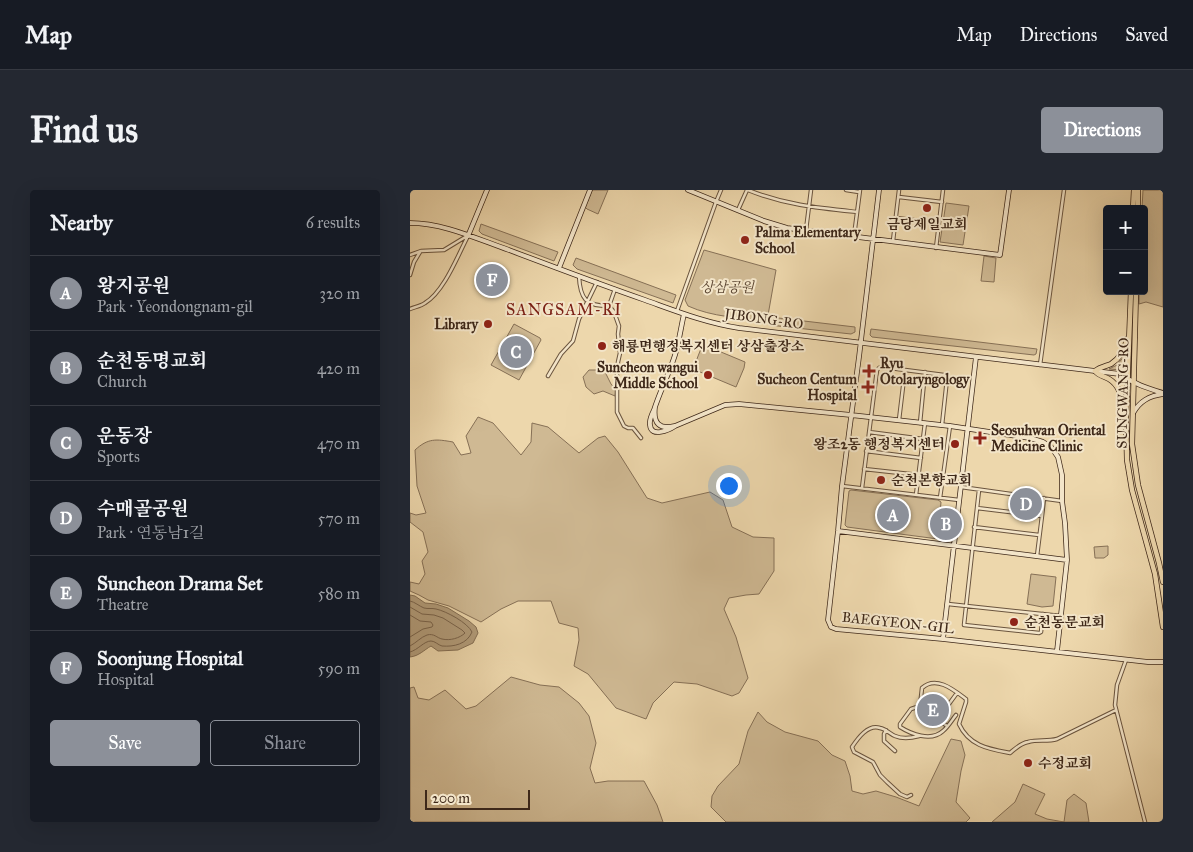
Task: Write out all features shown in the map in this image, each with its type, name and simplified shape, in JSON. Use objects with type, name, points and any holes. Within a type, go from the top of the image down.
[{"type":"main road","points":[[1133,205],[1134,190]]},
{"type":"main road","points":[[1138,190],[1138,205]]},
{"type":"main road","name":"SUNGWANG-RO","points":[[1131,295],[1126,418],[1127,460],[1129,475],[1155,574],[1163,627]]},
{"type":"main road","name":"SUNGWANG-RO","points":[[1136,295],[1132,444],[1136,476],[1163,582]]},
{"type":"main road","points":[[1126,418],[1118,388],[1110,379],[1098,375],[1095,371],[1112,363],[1123,353],[1130,334]]},
{"type":"street","points":[[410,308],[425,304],[438,291],[449,274],[468,236],[487,190]]},
{"type":"street","points":[[558,268],[590,190]]},
{"type":"street","points":[[688,190],[697,192],[716,202],[775,225],[936,248],[1000,255],[1009,190]]},
{"type":"street","points":[[677,311],[721,190]]},
{"type":"street","points":[[738,210],[748,190],[777,200],[809,207],[857,212]]},
{"type":"street","points":[[806,230],[811,190]]},
{"type":"street","points":[[846,190],[860,191],[854,236]]},
{"type":"street","name":"BAEGYEON-GIL","points":[[879,190],[842,486],[828,620],[831,627],[1148,662],[1163,662]]},
{"type":"street","points":[[893,242],[899,190]]},
{"type":"street","points":[[936,248],[943,190]]},
{"type":"street","points":[[1040,365],[1064,190]]},
{"type":"street","points":[[898,197],[942,202]]},
{"type":"street","points":[[896,218],[939,223]]},
{"type":"street","name":"JIBONG-RO","points":[[411,223],[435,226],[468,236],[684,314],[730,327],[1120,374],[1128,379]]},
{"type":"street","points":[[410,255],[421,251],[444,250],[468,236]]},
{"type":"street","points":[[410,275],[414,262],[421,251]]},
{"type":"street","points":[[579,276],[583,297],[587,301],[600,306],[609,306]]},
{"type":"street","points":[[548,376],[561,354],[573,341],[587,301],[597,282]]},
{"type":"street","points":[[609,306],[615,289]]},
{"type":"street","points":[[609,306],[620,326],[618,334],[620,353],[617,373],[617,412],[624,426],[633,428],[641,438]]},
{"type":"street","points":[[684,314],[675,355],[650,423],[653,430],[661,432],[669,430],[717,408],[732,404],[746,404],[950,426],[1030,438],[1048,444],[1055,452],[1062,475],[1062,501],[1067,560],[1057,651]]},
{"type":"street","points":[[943,639],[976,357]]},
{"type":"street","points":[[862,488],[878,369],[882,367],[944,375],[947,378],[942,425]]},
{"type":"street","points":[[899,420],[906,370]]},
{"type":"street","points":[[920,423],[925,372]]},
{"type":"street","points":[[1128,379],[1133,383],[1163,393]]},
{"type":"street","points":[[1132,415],[1143,401],[1163,393]]},
{"type":"street","points":[[655,407],[654,416],[658,423],[664,427],[675,426]]},
{"type":"street","points":[[916,495],[925,424]]},
{"type":"street","points":[[940,498],[950,426]]},
{"type":"street","points":[[869,432],[923,439]]},
{"type":"street","points":[[866,452],[921,458]]},
{"type":"street","points":[[864,469],[919,475]]},
{"type":"street","points":[[842,486],[959,500]]},
{"type":"street","points":[[961,487],[1062,501]]},
{"type":"street","points":[[979,490],[964,625],[1039,633],[1041,632],[1043,614]]},
{"type":"street","points":[[1037,556],[1044,498]]},
{"type":"street","points":[[977,508],[1042,516]]},
{"type":"street","points":[[974,527],[1040,535]]},
{"type":"street","points":[[838,531],[1067,560]]},
{"type":"street","points":[[947,604],[1060,616]]},
{"type":"street","points":[[1126,659],[1115,694],[1116,710],[1145,822]]},
{"type":"street","points":[[920,706],[922,688],[925,685],[940,683],[950,687],[966,699],[959,724],[962,731],[980,746],[1010,752],[1028,741],[1044,742],[1057,739],[1116,710]]},
{"type":"street","points":[[938,719],[958,693]]},
{"type":"street","points":[[920,706],[948,726]]},
{"type":"street","points":[[920,706],[911,709],[900,724],[900,727],[926,736],[940,733],[956,715]]},
{"type":"street","points":[[912,795],[900,794],[880,775],[873,762],[854,752],[852,747],[867,730],[876,727],[900,737],[916,737],[920,735]]},
{"type":"street","points":[[886,730],[884,741],[895,751]]},
{"type":"green space","points":[[592,190],[608,190],[598,214],[585,207]]},
{"type":"green space","points":[[1143,190],[1163,190],[1163,307],[1146,302],[1139,304],[1139,295],[1148,295],[1148,205],[1142,205]]},
{"type":"green space","points":[[946,203],[969,206],[963,245],[940,242]]},
{"type":"green space","points":[[481,224],[558,252],[554,261],[482,234],[479,231]]},
{"type":"green space","name":"상삼공원","points":[[704,250],[776,270],[767,321],[717,315],[688,306],[685,300]]},
{"type":"green space","points":[[984,256],[996,258],[994,282],[981,281]]},
{"type":"green space","points":[[576,258],[676,295],[673,303],[577,269],[573,265]]},
{"type":"green space","points":[[770,317],[855,327],[855,332],[851,334],[769,325]]},
{"type":"green space","points":[[514,324],[541,340],[519,380],[491,365]]},
{"type":"green space","points":[[871,329],[1037,349],[1034,355],[872,337],[870,335]]},
{"type":"green space","points":[[702,346],[709,347],[745,362],[736,387],[693,369]]},
{"type":"green space","points":[[1125,355],[1125,372],[1109,369],[1117,365]]},
{"type":"green space","points":[[589,370],[604,370],[616,390],[615,396],[603,391],[594,394],[586,387],[583,377]]},
{"type":"green space","points":[[478,417],[493,423],[521,455],[531,442],[532,423],[548,427],[579,453],[598,438],[605,436],[618,452],[647,498],[662,503],[710,492],[723,500],[732,527],[753,537],[774,538],[774,571],[759,594],[729,598],[724,609],[736,637],[748,678],[739,693],[732,696],[697,684],[674,682],[653,703],[646,719],[616,708],[588,674],[574,666],[579,640],[578,628],[559,623],[551,601],[518,601],[481,622],[449,606],[428,600],[410,591],[410,582],[419,584],[425,574],[422,561],[428,552],[423,532],[410,522],[410,513],[416,515],[426,513],[417,486],[415,450],[428,441],[442,440],[453,442],[461,455],[471,453],[466,436]]},
{"type":"green space","points":[[849,491],[938,500],[941,502],[938,539],[847,527],[845,525]]},
{"type":"green space","points":[[1013,495],[1042,499],[1040,514],[1011,510]]},
{"type":"green space","points":[[1108,546],[1108,555],[1104,558],[1095,558],[1094,547]]},
{"type":"green space","points":[[1031,574],[1056,577],[1053,606],[1042,607],[1027,604]]},
{"type":"green space","points":[[511,677],[540,685],[559,687],[579,703],[589,716],[596,743],[590,768],[595,783],[644,781],[657,805],[663,822],[410,822],[410,688],[414,687],[418,698],[429,700],[445,690],[466,709],[476,706]]},
{"type":"green space","points":[[758,712],[767,722],[785,732],[818,741],[832,755],[845,761],[852,791],[863,794],[876,791],[919,806],[951,739],[961,741],[965,755],[956,802],[970,818],[966,822],[726,822],[711,807],[712,796],[718,786],[739,764],[748,731]]},
{"type":"green space","points":[[1023,784],[1045,794],[1035,814],[1047,819],[1064,822],[992,822],[1015,802]]},
{"type":"green space","points":[[1074,794],[1086,803],[1089,822],[1064,822],[1067,800]]},
{"type":"water","points":[[410,595],[425,603],[448,608],[469,621],[476,627],[478,633],[473,643],[458,650],[438,651],[431,646],[419,654],[410,657]]},
{"type":"place","name":"금당제일교회","points":[[927,208]]},
{"type":"place","name":"Palma Elementary School","points":[[745,240]]},
{"type":"place","name":"Soonjung Hospital","points":[[492,280]]},
{"type":"place","name":"Library","points":[[488,324]]},
{"type":"place","name":"해룡면행정복지센터 상삼출장소","points":[[602,346]]},
{"type":"place","name":"운동장","points":[[516,352]]},
{"type":"place","name":"Ryu Otolaryngology","points":[[869,371]]},
{"type":"place","name":"Suncheon wangui Middle School","points":[[708,375]]},
{"type":"place","name":"Sucheon Centum Hospital","points":[[868,387]]},
{"type":"place","name":"Seosuhwan Oriental Medicine Clinic","points":[[980,438]]},
{"type":"place","name":"왕조2동 행정복지센터","points":[[955,444]]},
{"type":"place","name":"순천본향교회","points":[[881,480]]},
{"type":"place","name":"수매골공원","points":[[1026,504]]},
{"type":"place","name":"왕지공원","points":[[893,515]]},
{"type":"place","name":"순천동명교회","points":[[946,524]]},
{"type":"place","name":"순천동문교회","points":[[1014,622]]},
{"type":"place","name":"Suncheon Drama Set","points":[[933,710]]},
{"type":"place","name":"수정교회","points":[[1028,763]]},
{"type":"district","name":"SANGSAM-RI","points":[[564,309]]}]
